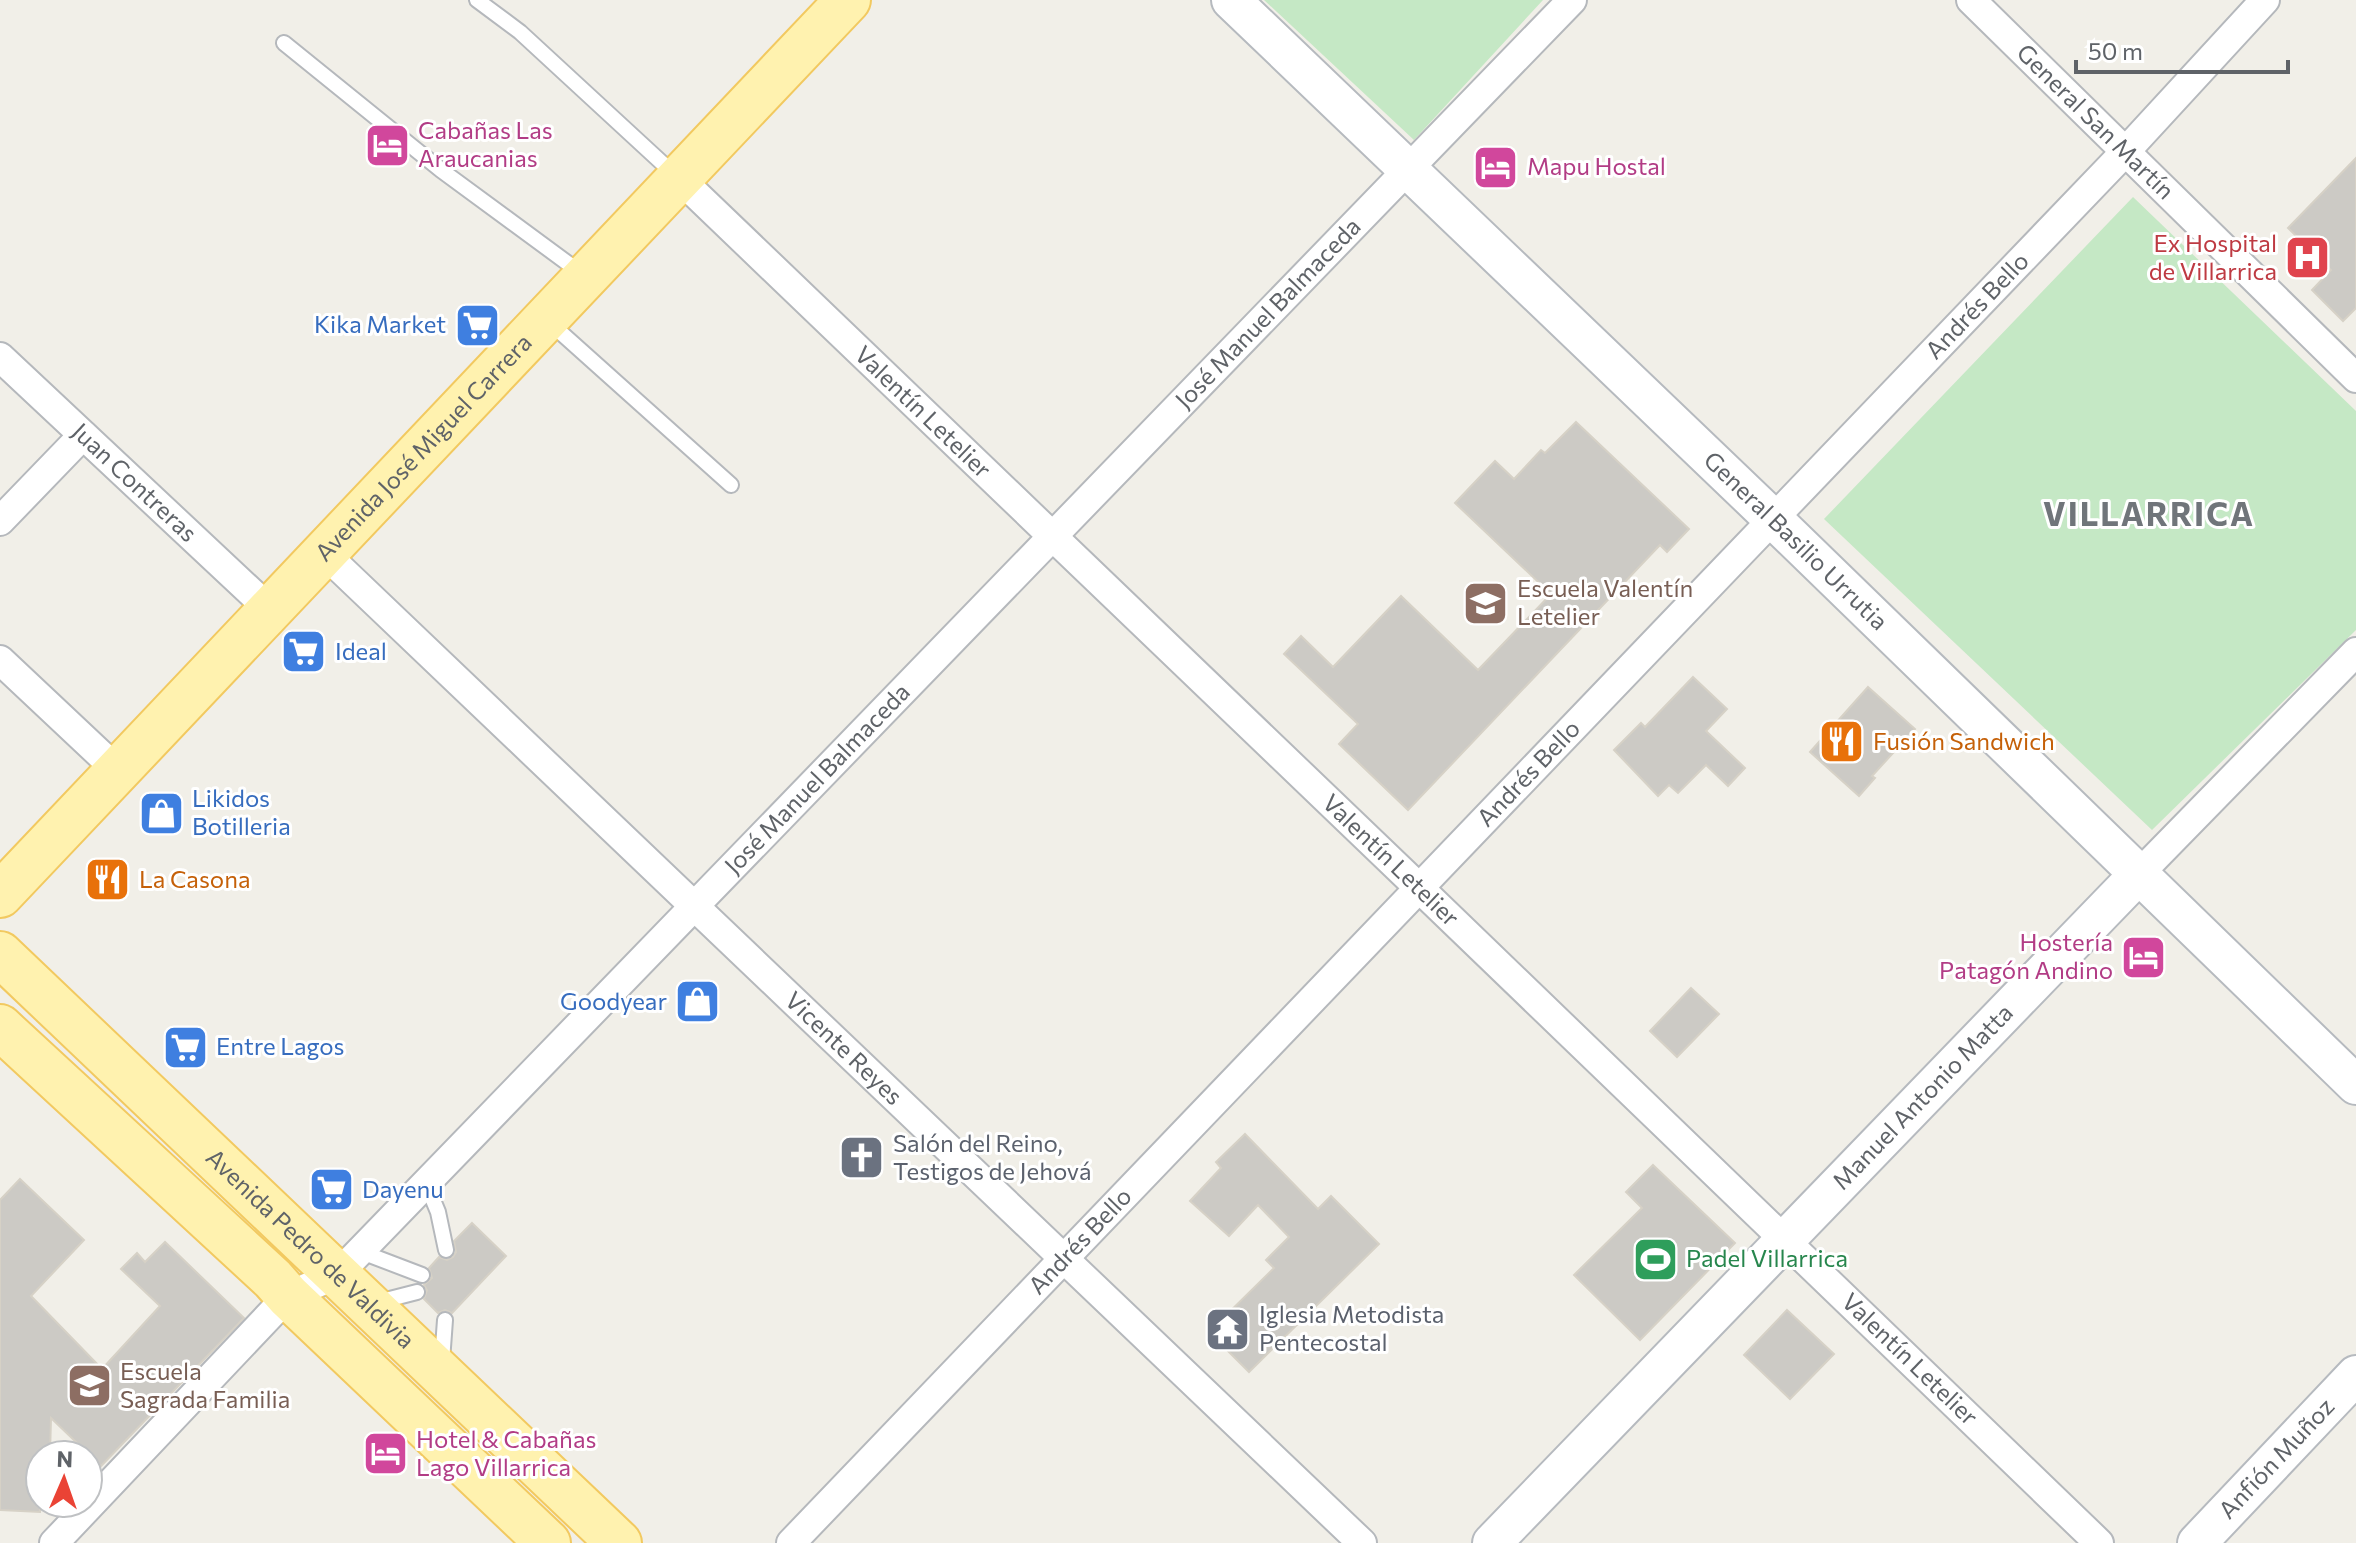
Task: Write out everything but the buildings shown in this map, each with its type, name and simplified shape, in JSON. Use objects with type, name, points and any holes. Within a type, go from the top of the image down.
[{"type":"main road","name":"General Basilio Urrutia","points":[[1231,0],[1772,518],[2356,1085]]},
{"type":"main road","name":"Avenida José Miguel Carrera","points":[[0,895],[679,178],[834,8]]},
{"type":"main road","name":"Manuel Antonio Matta","points":[[1492,1543],[2138,875]]},
{"type":"main road","name":"Avenida Pedro de Valdivia","points":[[0,954],[349,1262],[371,1304],[619,1543]]},
{"type":"main road","name":"Avenida Pedro de Valdivia","points":[[0,1027],[273,1279],[548,1543]]},
{"type":"main road","name":"Anfión Muñoz","points":[[2197,1543],[2356,1375]]},
{"type":"street","name":"José Manuel Balmaceda","points":[[54,1543],[288,1296],[349,1262],[1572,0]]},
{"type":"street","name":"General San Martín","points":[[1971,0],[2356,378]]},
{"type":"street","name":"Andrés Bello","points":[[791,1543],[2125,152],[2265,0]]},
{"type":"street","name":"Valentín Letelier","points":[[679,178],[1052,538],[1420,886],[2099,1543]]},
{"type":"street","name":"Juan Contreras","points":[[0,357],[270,610]]},
{"type":"street","points":[[0,521],[83,435]]},
{"type":"street","name":"Vicente Reyes","points":[[324,553],[1362,1543]]},
{"type":"street","name":"Manuel Antonio Matta","points":[[2138,875],[2356,652]]},
{"type":"street","points":[[0,660],[118,771]]},
{"type":"lane","points":[[477,0],[520,32],[679,178]]},
{"type":"lane","points":[[284,43],[441,170],[585,277]]},
{"type":"lane","points":[[545,319],[731,485]]},
{"type":"lane","points":[[426,1183],[438,1212],[446,1250]]},
{"type":"lane","points":[[349,1262],[422,1275]]},
{"type":"lane","points":[[371,1304],[417,1292]]},
{"type":"lane","points":[[442,1373],[445,1320]]},
{"type":"green space","points":[[1264,0],[1543,0],[1414,140]]},
{"type":"green space","points":[[2133,197],[2356,411],[2356,630],[2152,830],[1824,519]]},
{"type":"place","name":"Cabañas Las Araucanias","points":[[387,145]]},
{"type":"place","name":"Mapu Hostal","points":[[1496,167]]},
{"type":"place","name":"Ex Hospital de Villarrica","points":[[2308,258]]},
{"type":"place","name":"Kika Market","points":[[477,325]]},
{"type":"place","name":"Escuela Valentín Letelier","points":[[1486,603]]},
{"type":"place","name":"Ideal","points":[[304,652]]},
{"type":"place","name":"Fusión Sandwich","points":[[1842,742]]},
{"type":"place","name":"Likidos Botilleria","points":[[161,813]]},
{"type":"place","name":"La Casona","points":[[108,880]]},
{"type":"place","name":"Hostería Patagón Andino","points":[[2144,957]]},
{"type":"place","name":"Goodyear","points":[[698,1002]]},
{"type":"place","name":"Entre Lagos","points":[[185,1047]]},
{"type":"place","name":"Salón del Reino, Testigos de Jehová","points":[[862,1158]]},
{"type":"place","name":"Dayenu","points":[[331,1190]]},
{"type":"place","name":"Padel Villarrica","points":[[1655,1259]]},
{"type":"place","name":"Iglesia Metodista Pentecostal","points":[[1228,1329]]},
{"type":"place","name":"Escuela Sagrada Familia","points":[[89,1386]]},
{"type":"place","name":"Hotel & Cabañas Lago Villarrica","points":[[385,1454]]},
{"type":"district","name":"VILLARRICA","points":[[2149,515]]}]
